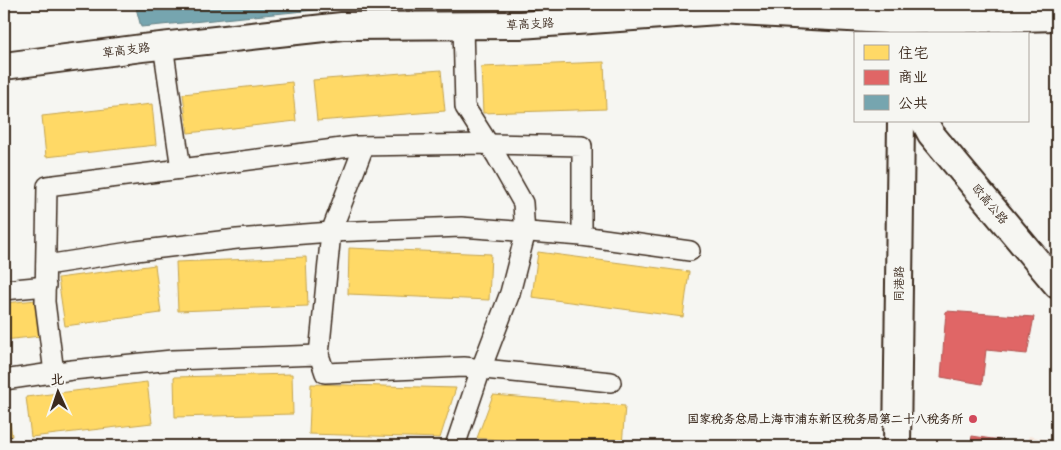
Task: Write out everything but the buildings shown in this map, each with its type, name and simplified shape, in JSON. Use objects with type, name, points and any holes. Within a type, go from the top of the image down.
[{"type":"street","name":"草高支路","points":[[4,66],[163,45],[342,26],[520,25],[718,11],[904,19],[1057,17]]},
{"type":"street","points":[[455,446],[481,369],[510,293],[525,232],[523,203],[465,107],[463,25]]},
{"type":"street","points":[[163,45],[181,169]]},
{"type":"street","name":"同港路","points":[[897,446],[901,122]]},
{"type":"street","name":"欧高公路","points":[[925,122],[931,134],[1057,285]]},
{"type":"street","points":[[54,373],[46,302],[47,186],[364,146],[489,144],[582,146],[582,236]]},
{"type":"street","points":[[364,146],[332,232],[318,355],[325,373],[464,367],[611,382]]},
{"type":"street","points":[[46,265],[136,251],[238,239],[332,232],[461,227],[582,236],[690,252]]},
{"type":"street","points":[[4,290],[46,286]]},
{"type":"street","points":[[4,380],[172,360],[318,355]]},
{"type":"shaded area","points":[[1029,436],[1057,442],[1057,446],[1025,446]]},
{"type":"place","name":"国家税务总局上海市浦东新区税务局第二十八税务所","points":[[973,419]]}]
